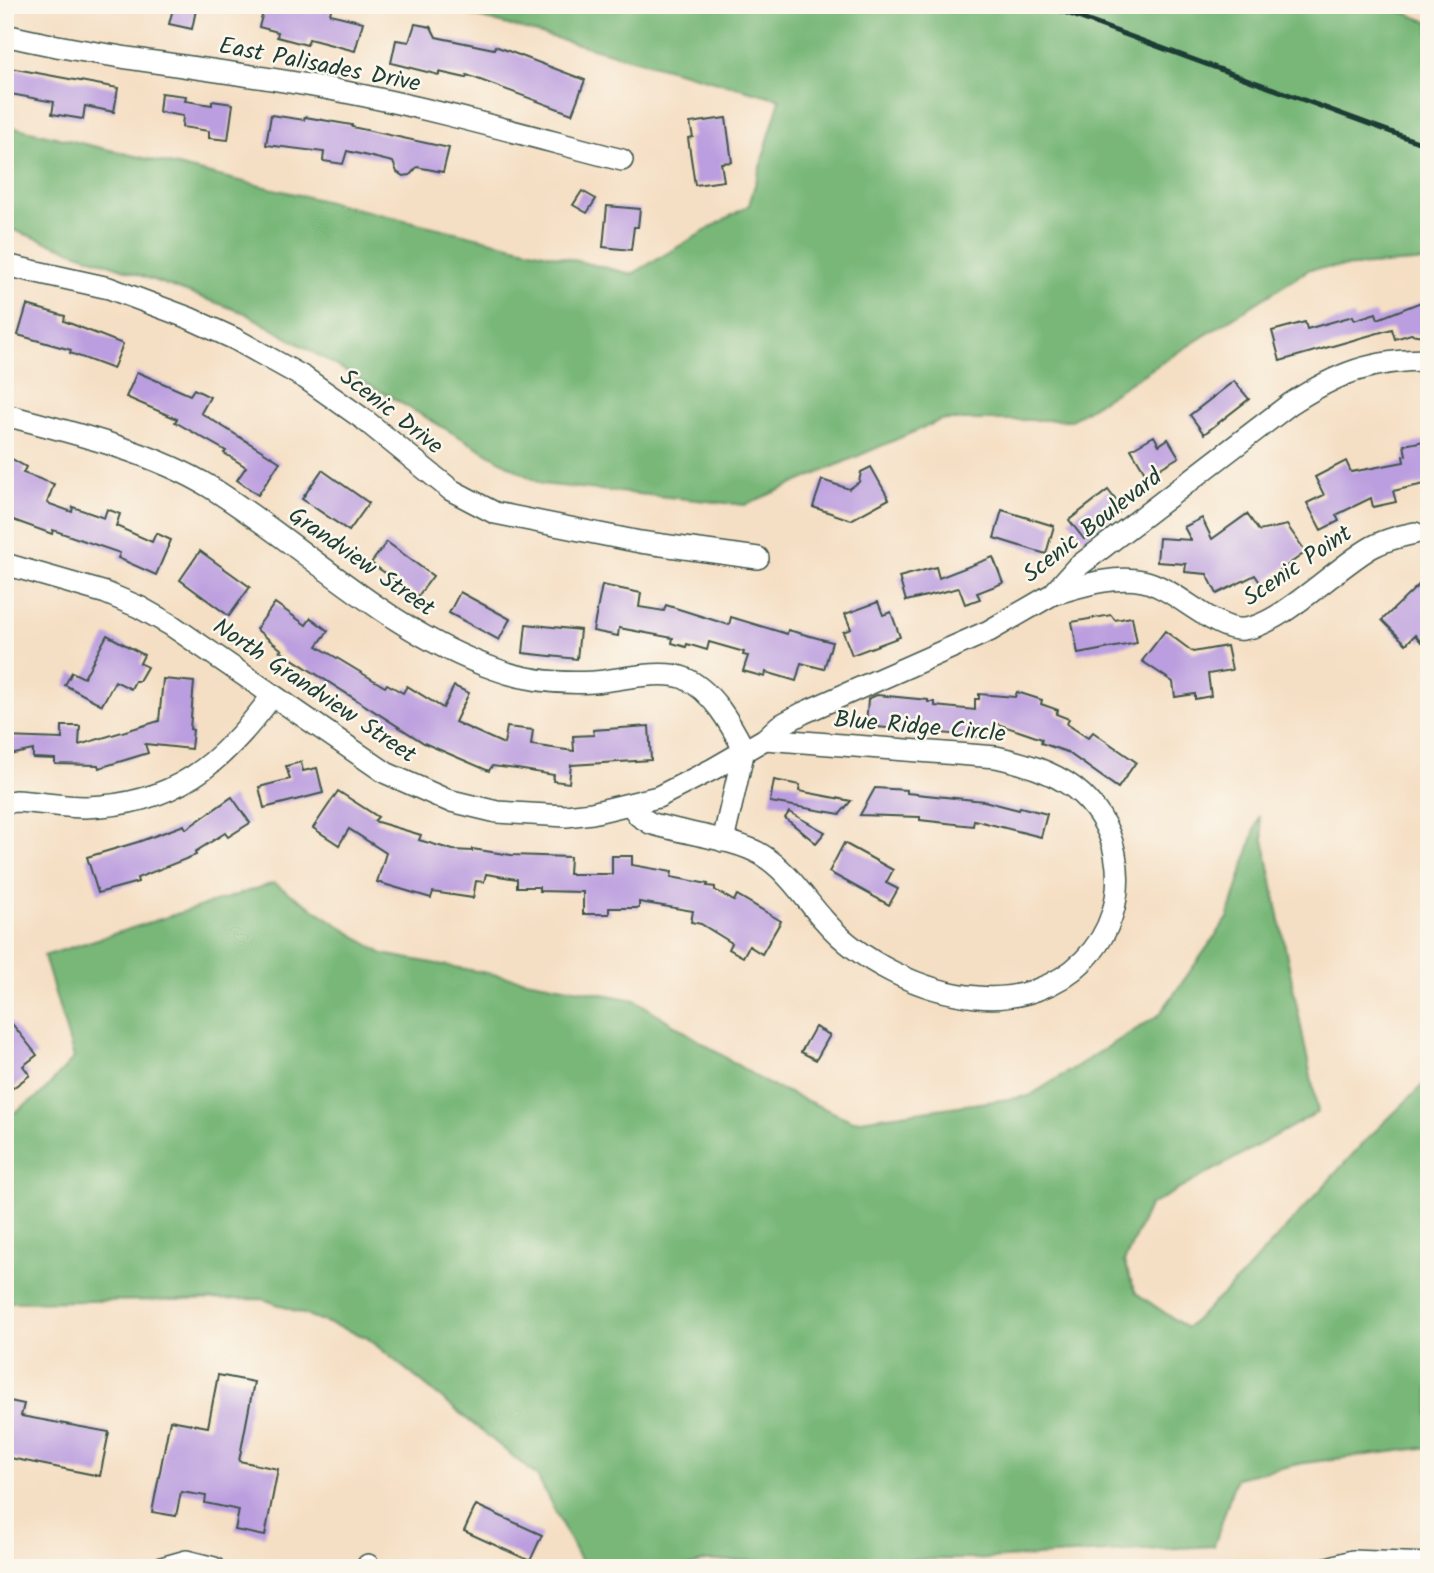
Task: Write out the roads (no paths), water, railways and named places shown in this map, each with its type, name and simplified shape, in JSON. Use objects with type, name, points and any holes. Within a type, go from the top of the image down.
[{"type":"street","name":"East Palisades Drive","points":[[5,35],[121,57],[339,90],[622,160]]},
{"type":"street","name":"Scenic Drive","points":[[5,265],[109,288],[190,318],[234,339],[305,378],[366,421],[451,490],[495,513],[639,542],[758,558]]},
{"type":"street","name":"Scenic Boulevard","points":[[631,805],[679,788],[765,739],[779,726],[803,713],[989,631],[1053,594],[1076,568],[1313,389],[1358,368],[1380,363],[1429,360]]},
{"type":"street","name":"Grandview Street","points":[[5,415],[85,436],[175,469],[197,480],[249,513],[325,567],[363,598],[418,635],[491,668],[522,678],[562,683],[666,675],[685,679],[703,690],[716,705],[744,750]]},
{"type":"street","name":"Scenic Point","points":[[1053,594],[1106,580],[1141,580],[1164,589],[1227,626],[1246,629],[1261,624],[1289,607],[1373,546],[1415,533]]},
{"type":"street","name":"North Grandview Street","points":[[5,564],[97,590],[139,607],[171,625],[386,773],[414,787],[462,805],[505,813],[566,816],[631,805]]},
{"type":"street","points":[[5,803],[85,807],[111,805],[161,792],[185,781],[227,751],[272,696]]},
{"type":"street","name":"Blue Ridge Circle","points":[[723,841],[754,850],[782,870],[835,932],[862,953],[906,978],[953,994],[1001,998],[1042,989],[1081,965],[1097,946],[1108,926],[1118,884],[1112,838],[1087,800],[1059,778],[1029,765],[996,757],[765,739]]},
{"type":"street","points":[[631,805],[639,816],[650,823],[723,841],[744,750]]},
{"type":"street","points":[[161,1568],[186,1561],[214,1568]]},
{"type":"street","points":[[1327,1568],[1352,1561],[1429,1564]]},
{"type":"railway","points":[[1045,5],[1429,146]]}]
